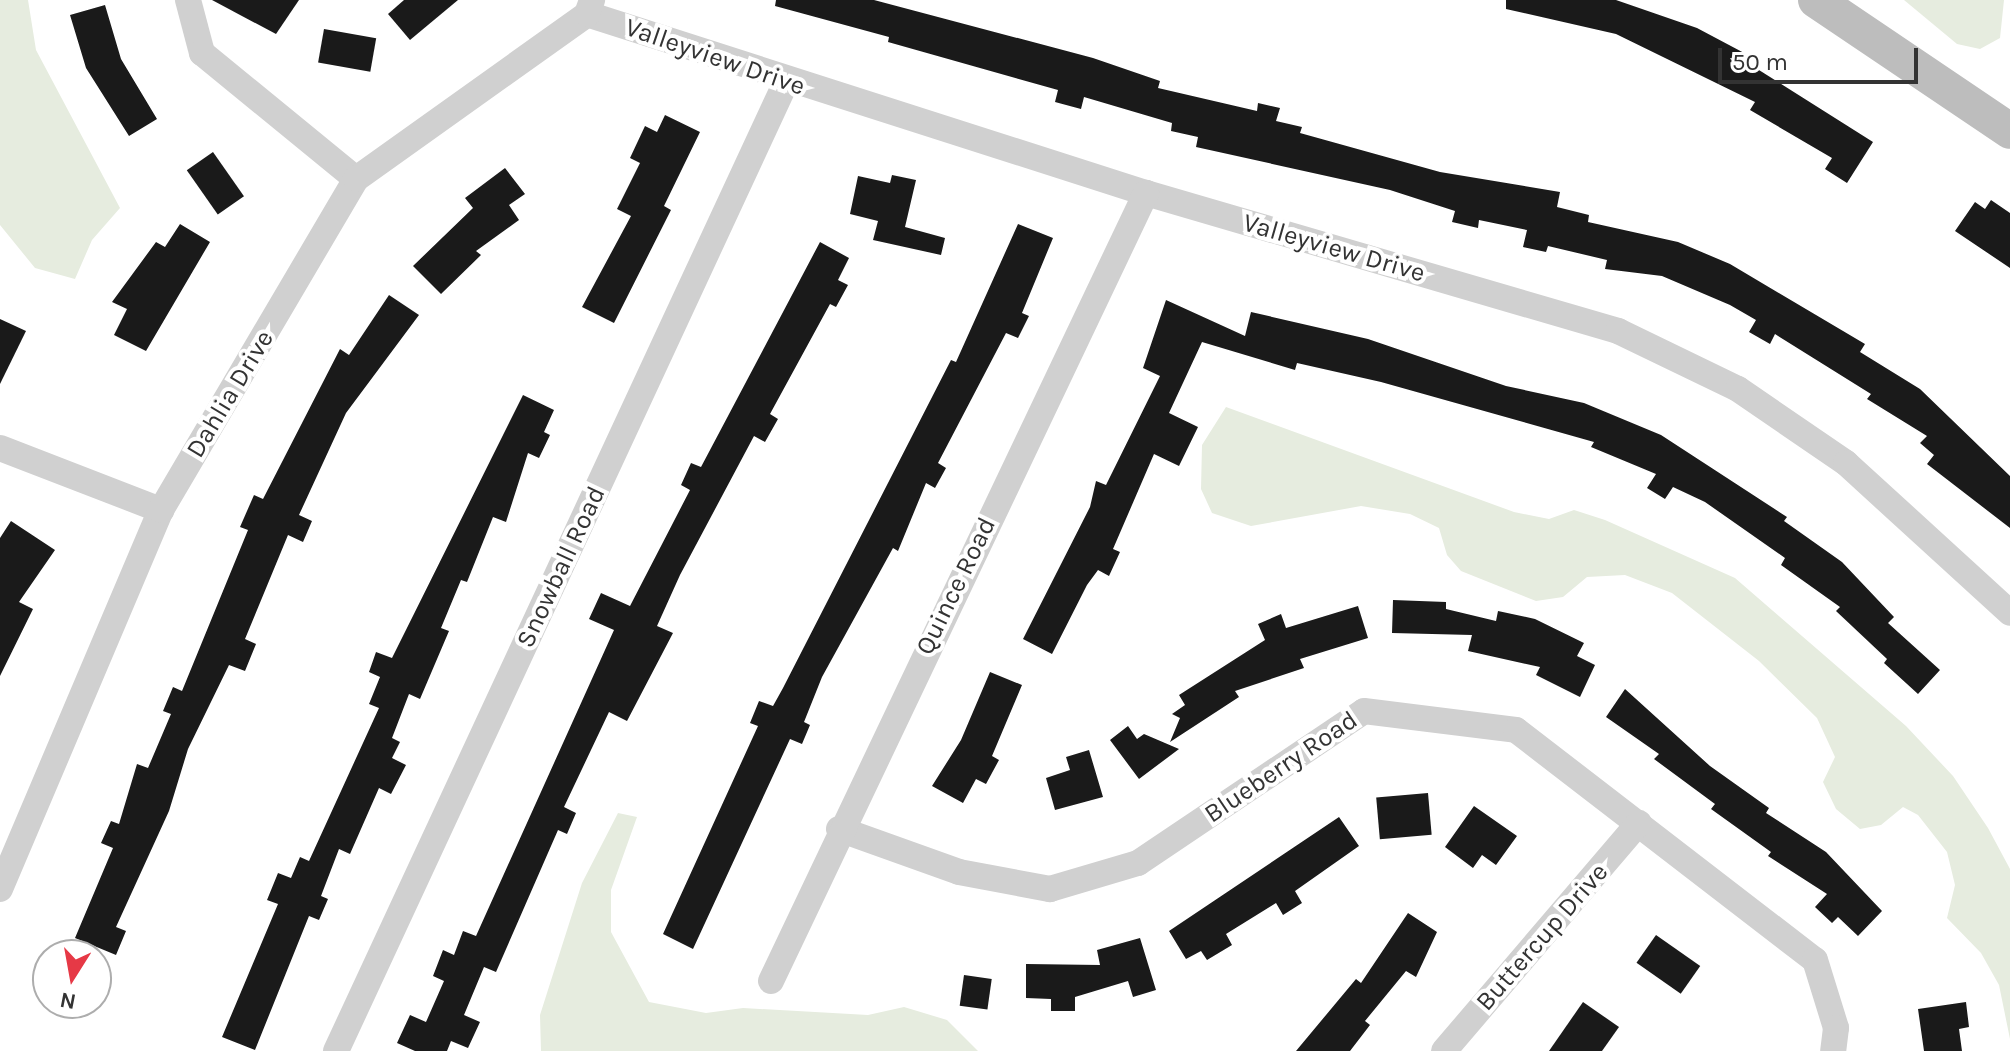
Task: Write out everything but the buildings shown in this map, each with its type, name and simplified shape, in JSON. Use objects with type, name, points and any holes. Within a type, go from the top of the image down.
[{"type":"street","points":[[188,0],[202,53],[356,179]]},
{"type":"street","points":[[1816,0],[2010,131]]},
{"type":"street","name":"Dahlia Drive","points":[[0,889],[161,510],[356,179],[589,7]]},
{"type":"street","name":"Valleyview Drive","points":[[589,7],[786,82],[1146,193],[1618,331],[1738,389],[1846,463],[2010,613]]},
{"type":"street","name":"Snowball Road","points":[[336,1051],[786,82]]},
{"type":"street","name":"Quince Road","points":[[771,981],[839,829],[1146,193]]},
{"type":"street","points":[[0,448],[161,510]]},
{"type":"street","name":"Blueberry Road","points":[[839,829],[959,872],[1050,889],[1138,863],[1364,711],[1516,730],[1815,960],[1836,1028],[1833,1051]]},
{"type":"street","name":"Buttercup Drive","points":[[1444,1051],[1639,823]]},
{"type":"shaded area","points":[[0,0],[28,0],[36,50],[120,208],[92,240],[75,279],[35,268],[0,225]]},
{"type":"shaded area","points":[[1904,0],[2004,0],[2000,38],[1980,49],[1957,44]]},
{"type":"shaded area","points":[[1226,407],[1514,512],[1549,519],[1574,510],[1605,520],[1735,578],[1906,726],[1953,776],[1988,828],[2010,869],[2010,1039],[1999,985],[1981,953],[1947,918],[1955,885],[1947,852],[1918,815],[1903,807],[1881,825],[1860,829],[1836,809],[1823,782],[1835,757],[1817,718],[1759,661],[1672,593],[1625,575],[1587,577],[1563,597],[1536,601],[1461,571],[1447,555],[1439,528],[1410,514],[1361,506],[1251,526],[1212,513],[1201,489],[1202,445]]},
{"type":"shaded area","points":[[618,813],[637,817],[611,890],[611,932],[649,1002],[706,1013],[743,1008],[868,1015],[904,1007],[947,1020],[978,1051],[541,1051],[540,1015],[582,883]]}]
